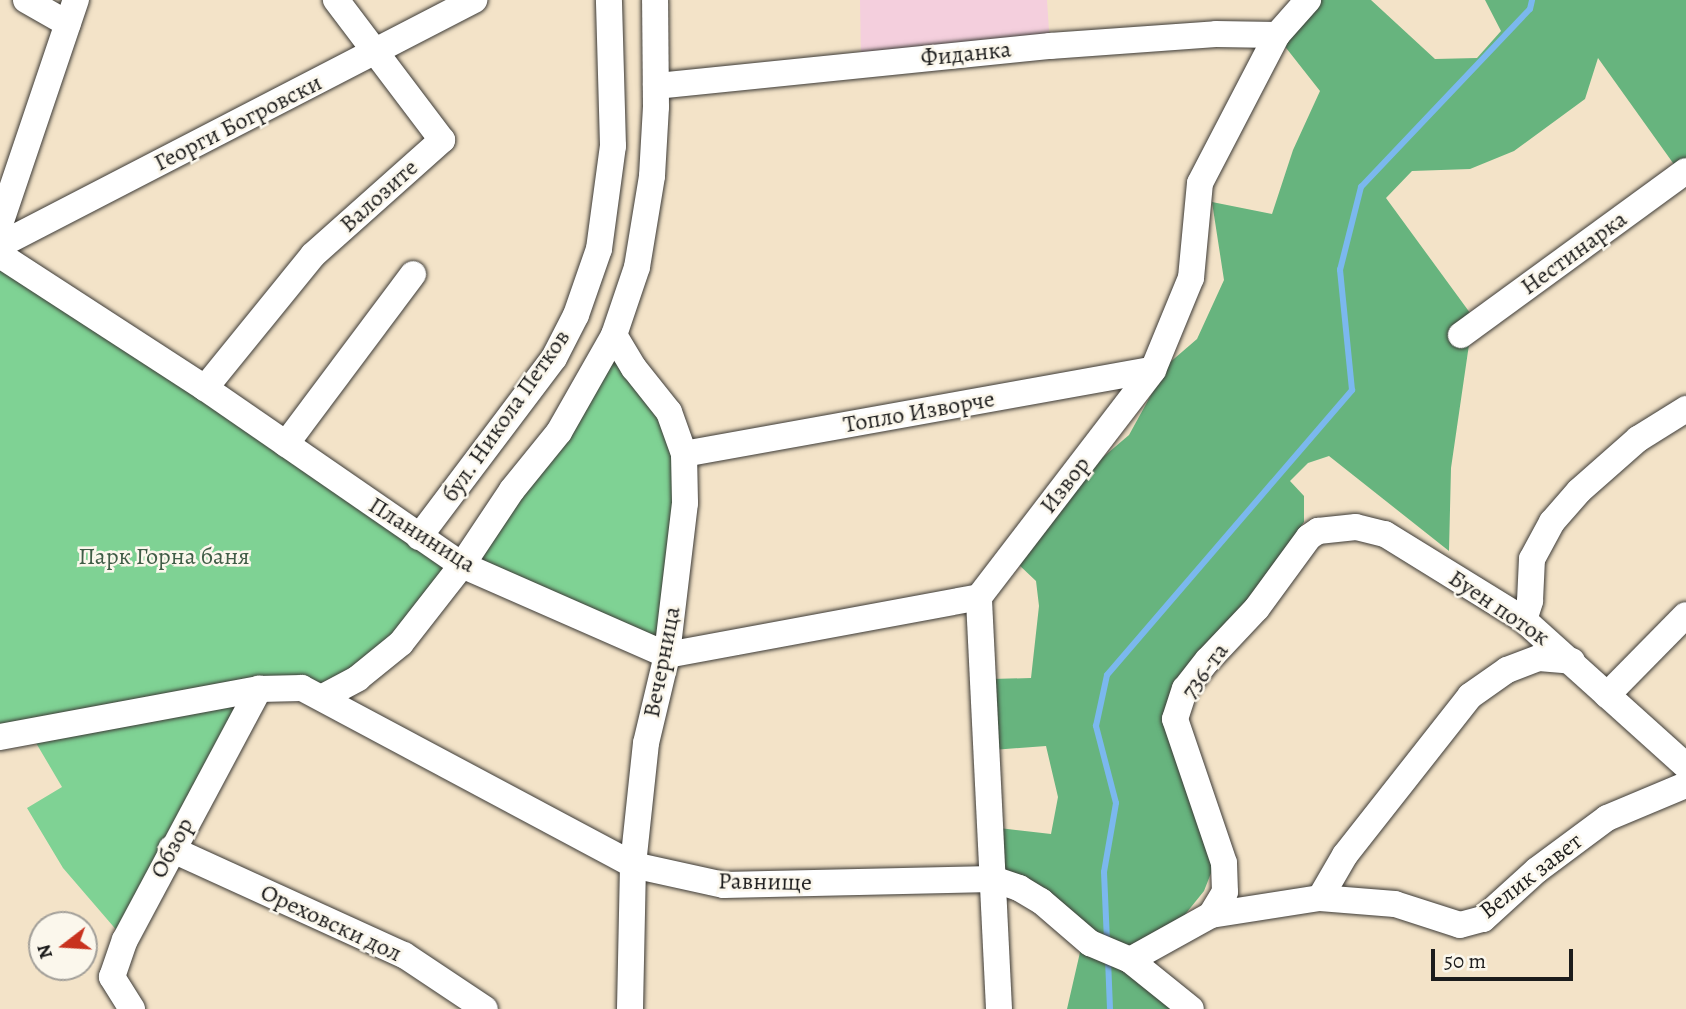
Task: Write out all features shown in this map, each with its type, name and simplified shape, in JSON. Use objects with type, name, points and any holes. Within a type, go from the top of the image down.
[{"type":"street","points":[[0,224],[72,12],[26,0]]},
{"type":"street","name":"Валозите","points":[[205,388],[313,255],[442,140],[336,0]]},
{"type":"street","name":"Георги Богровски","points":[[0,245],[474,0]]},
{"type":"street","name":"бул. Никола Петков","points":[[419,537],[554,358],[576,315],[599,249],[613,146],[609,0]]},
{"type":"street","name":"бул. Никола Петков","points":[[323,697],[358,678],[401,643],[462,565],[512,490],[559,432],[614,335],[636,267],[652,176],[656,86],[654,0]]},
{"type":"street","name":"Извор","points":[[979,597],[1153,370],[1191,278],[1200,183],[1277,35],[1308,0]]},
{"type":"street","name":"Фиданка","points":[[656,86],[1050,46],[1216,34],[1277,35]]},
{"type":"street","name":"Нестинарка","points":[[1461,335],[1686,171]]},
{"type":"street","name":"Планиница","points":[[0,255],[205,388],[462,565],[667,654]]},
{"type":"street","points":[[286,444],[413,274]]},
{"type":"street","name":"Вечерница","points":[[614,335],[634,368],[669,412],[684,454],[685,503],[667,654],[646,743],[633,865],[630,1009]]},
{"type":"street","name":"Топло Изворче","points":[[684,454],[1153,370]]},
{"type":"street","points":[[1524,620],[1530,601],[1532,559],[1552,522],[1579,491],[1638,439],[1686,409]]},
{"type":"street","name":"Буен поток","points":[[1318,531],[1356,527],[1385,534],[1524,620],[1686,766]]},
{"type":"street","name":"736-та","points":[[1211,915],[1225,892],[1224,863],[1175,719],[1185,690],[1208,660],[1257,608],[1308,537],[1318,531]]},
{"type":"street","points":[[667,654],[979,597],[999,1009]]},
{"type":"street","points":[[1607,695],[1686,615]]},
{"type":"street","points":[[1320,898],[1345,855],[1471,696],[1507,670],[1539,658],[1572,662]]},
{"type":"street","name":"Равнище","points":[[0,737],[259,689],[302,688],[323,697],[374,729],[633,865],[724,885],[993,879],[1019,888],[1041,901],[1090,943],[1130,960],[1191,1009]]},
{"type":"street","name":"Обзор","points":[[132,1009],[112,977],[125,940],[171,849],[259,689]]},
{"type":"street","name":"Велик завет","points":[[1130,960],[1211,915],[1320,898],[1395,904],[1460,925],[1483,919],[1537,870],[1607,818],[1686,785]]},
{"type":"street","name":"Ореховски дол","points":[[171,849],[404,955],[485,1009]]},
{"type":"shaded area","points":[[860,0],[1047,0],[1050,46],[861,64]]},
{"type":"green space","points":[[1318,0],[1371,0],[1435,59],[1477,58],[1501,31],[1485,0],[1686,0],[1686,164],[1678,170],[1598,58],[1585,99],[1514,151],[1470,169],[1412,171],[1386,198],[1473,317],[1451,468],[1449,551],[1329,456],[1308,463],[1290,481],[1304,496],[1304,522],[1251,600],[1171,698],[1213,868],[1204,891],[1183,917],[1139,946],[1178,1009],[1067,1009],[1081,948],[1002,871],[999,828],[1051,834],[1058,797],[1046,746],[993,750],[992,679],[1031,678],[1039,606],[1036,581],[1017,563],[1095,464],[1129,435],[1168,364],[1197,339],[1224,280],[1212,202],[1272,214],[1293,150],[1320,91],[1283,44]]},
{"type":"green space","name":"Парк Горна баня","points":[[0,255],[462,565],[401,643],[323,697],[259,689],[125,940],[63,868],[27,808],[62,787],[29,731],[0,737]]},
{"type":"green space","points":[[614,335],[684,454],[667,655],[462,565]]},
{"type":"waterway","points":[[1107,941],[1104,872],[1116,803],[1096,726],[1107,675],[1352,390],[1340,270],[1361,187],[1530,9],[1532,0]]},
{"type":"waterway","points":[[1108,959],[1110,1009]]}]
